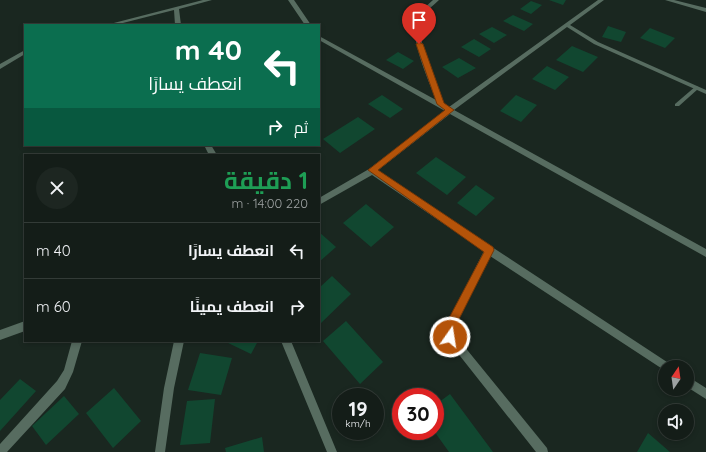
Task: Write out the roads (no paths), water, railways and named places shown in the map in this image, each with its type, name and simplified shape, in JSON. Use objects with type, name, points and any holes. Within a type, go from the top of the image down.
[{"type":"street","points":[[113,24],[209,0]]},
{"type":"street","points":[[291,0],[307,24]]},
{"type":"street","points":[[436,0],[421,14],[416,24],[416,30],[419,44],[440,104]]},
{"type":"street","points":[[320,201],[372,170],[450,110],[601,0]]},
{"type":"street","points":[[668,0],[706,10]]},
{"type":"street","points":[[176,9],[178,24]]},
{"type":"street","points":[[567,25],[591,40],[706,92]]},
{"type":"street","points":[[320,39],[706,253]]},
{"type":"street","points":[[0,67],[24,53]]},
{"type":"street","points":[[372,170],[489,250],[658,361]]},
{"type":"street","points":[[489,250],[453,320],[450,329],[450,337],[543,452]]},
{"type":"street","points":[[0,335],[24,326]]},
{"type":"street","points":[[0,452],[61,385],[68,372],[77,342]]},
{"type":"street","points":[[160,452],[179,342]]},
{"type":"street","points":[[286,342],[332,452]]},
{"type":"street","points":[[694,386],[706,394]]},
{"type":"lane","points":[[677,105],[696,88]]}]
